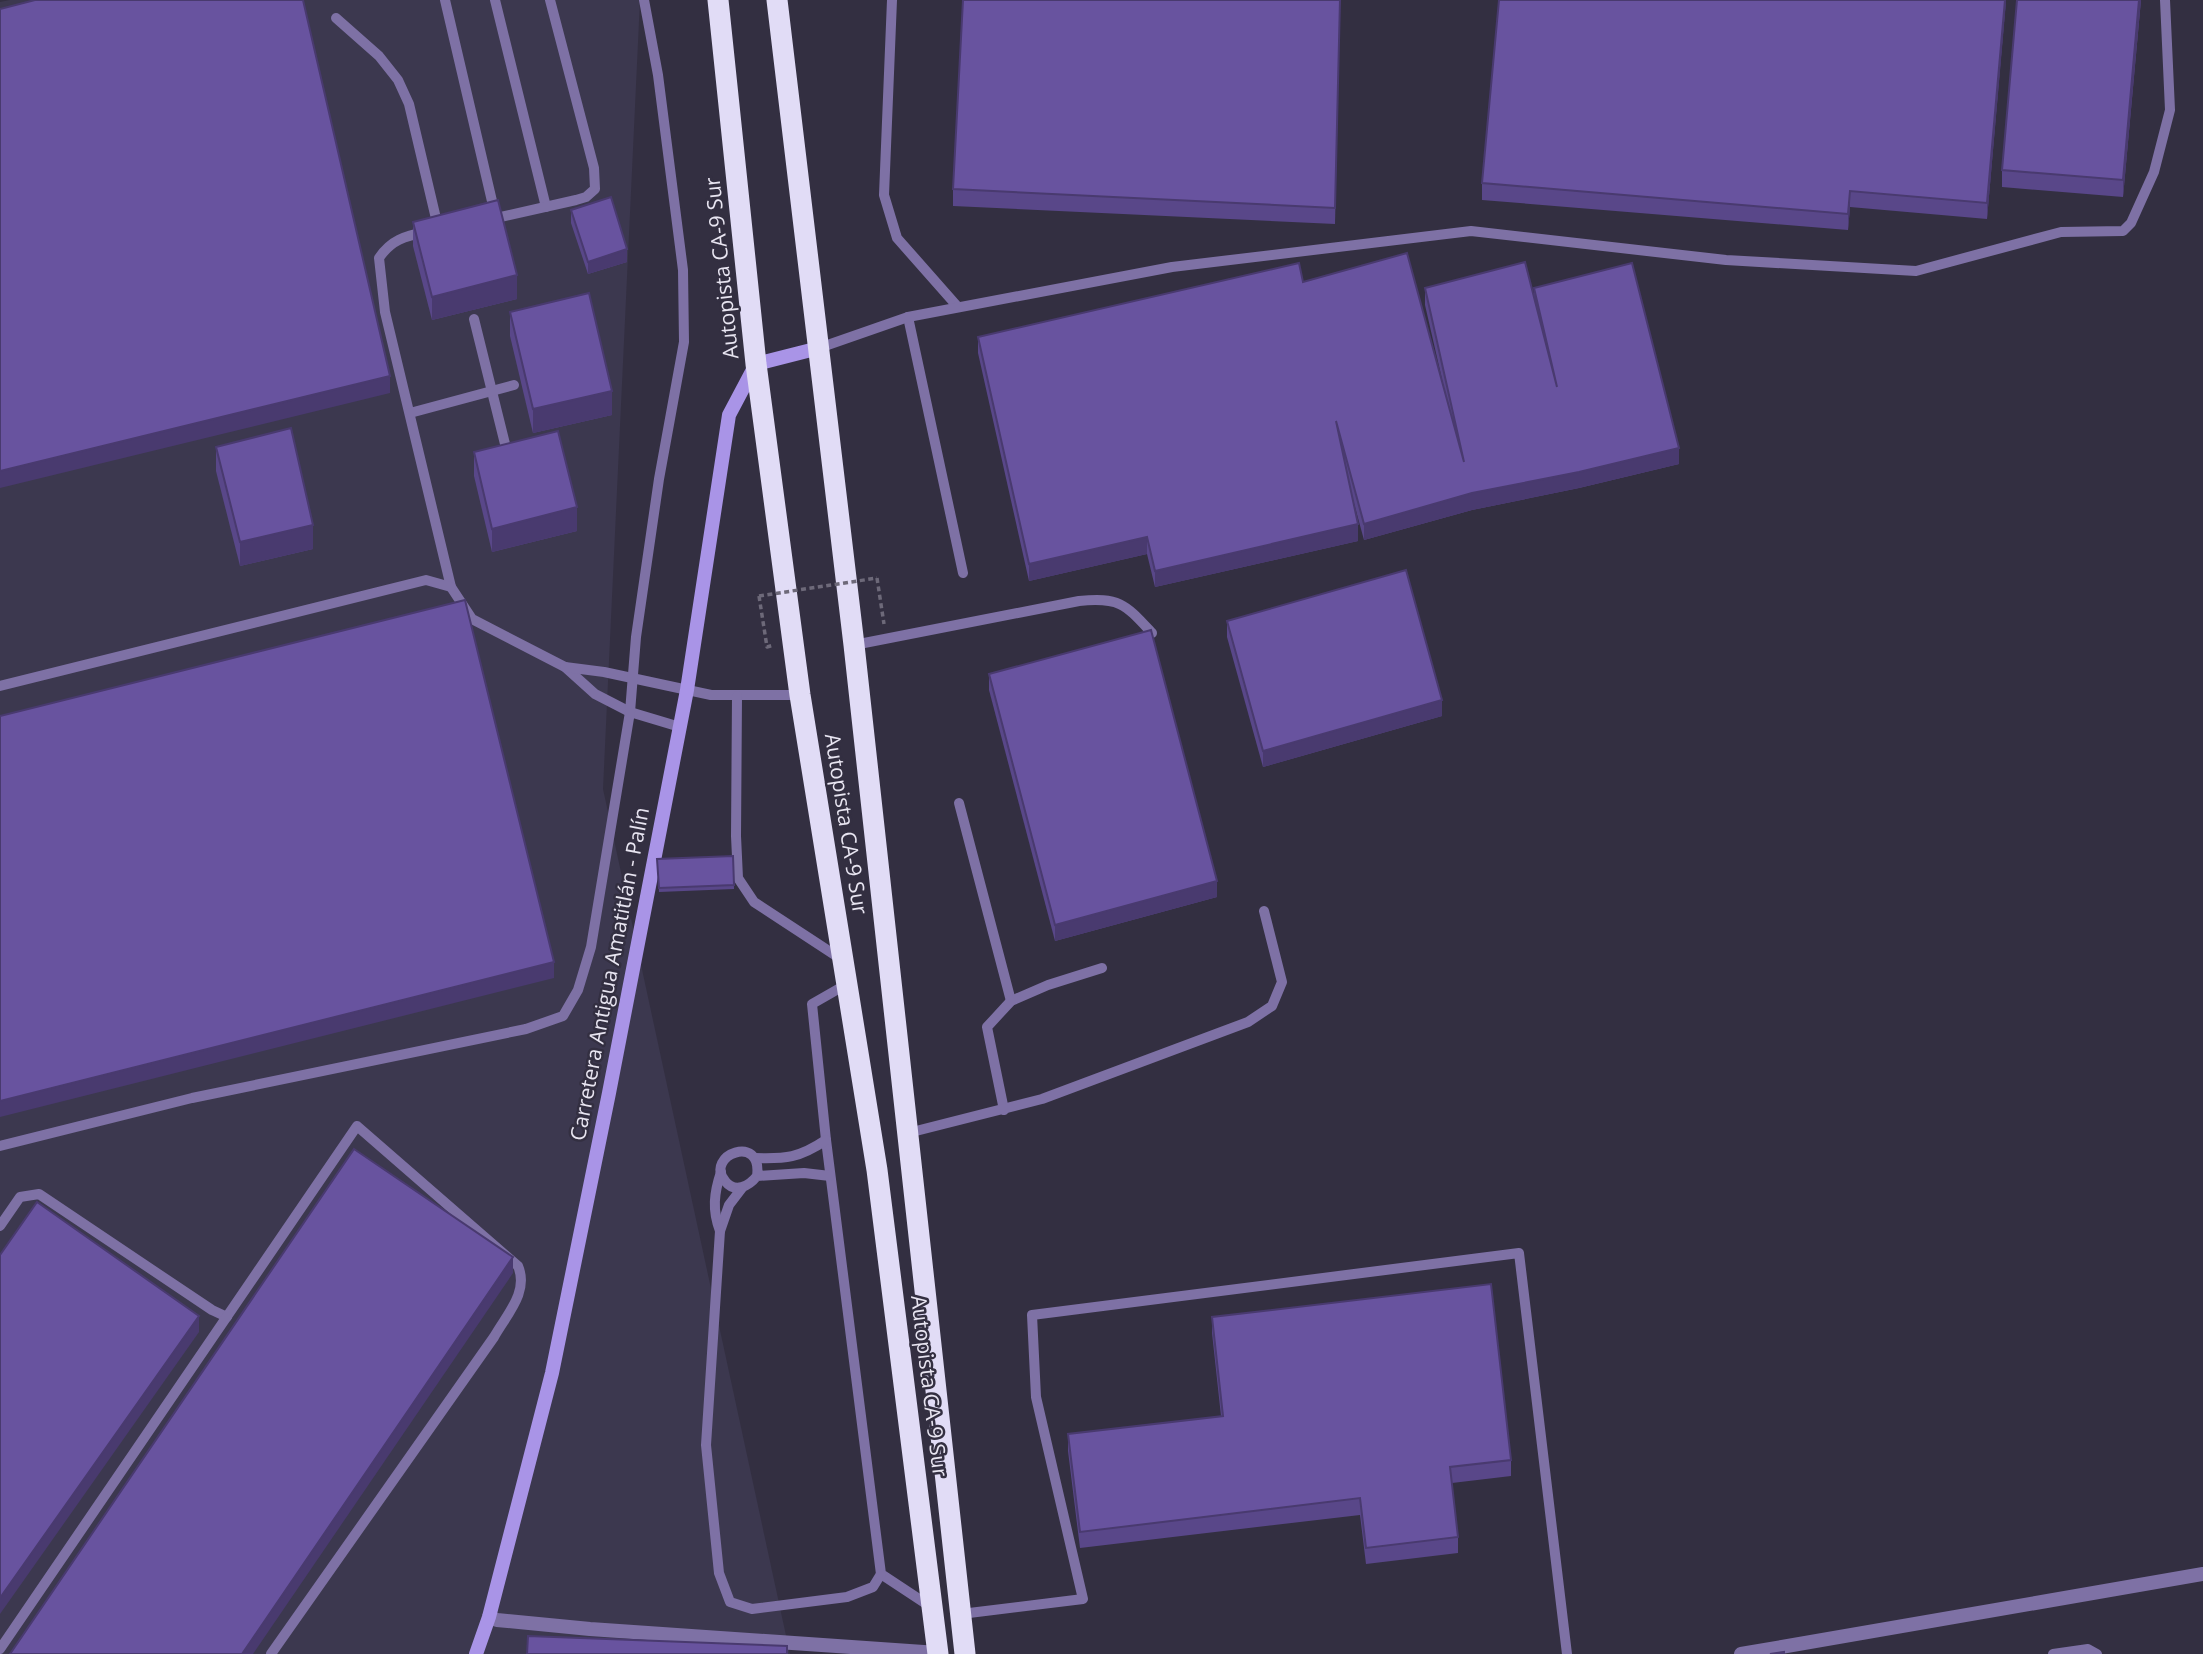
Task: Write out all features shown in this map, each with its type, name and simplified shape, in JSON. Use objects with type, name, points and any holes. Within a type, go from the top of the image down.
[{"type":"highway","name":"Autopista CA-9 Sur","points":[[718,0],[756,364],[800,695],[877,1170],[938,1654]]},
{"type":"highway","name":"Autopista CA-9 Sur","points":[[776,0],[854,645],[965,1654]]},
{"type":"main road","points":[[756,364],[819,348]]},
{"type":"main road","name":"Carretera Antigua Amatitlán - Palín","points":[[476,1654],[489,1617],[552,1373],[687,690],[729,415],[756,364]]},
{"type":"street","points":[[1741,1654],[2203,1574]]},
{"type":"street","points":[[489,1617],[590,1629],[938,1654]]},
{"type":"lane","points":[[445,0],[496,218]]},
{"type":"lane","points":[[495,0],[546,206]]},
{"type":"lane","points":[[477,223],[576,200],[595,189],[596,176],[550,0]]},
{"type":"lane","points":[[0,1146],[192,1098],[526,1029],[563,1016],[578,990],[591,947],[630,712],[635,678],[636,637],[659,479],[684,342],[683,270],[658,75],[644,0]]},
{"type":"lane","points":[[892,0],[884,195],[897,238],[957,306]]},
{"type":"lane","points":[[819,348],[908,317],[1172,267],[1471,231],[1726,260],[1916,271],[2061,233],[2123,231],[2131,223],[2154,172],[2170,110],[2165,0]]},
{"type":"lane","points":[[336,18],[379,56],[398,80],[408,104],[444,229],[399,238],[387,247],[379,258],[385,312],[451,587],[472,619],[565,667],[595,694],[630,712],[680,727]]},
{"type":"lane","points":[[908,317],[963,573]]},
{"type":"lane","points":[[474,318],[510,463]]},
{"type":"lane","points":[[410,413],[514,385]]},
{"type":"lane","points":[[0,686],[426,580],[451,587]]},
{"type":"lane","points":[[854,645],[1103,598],[1121,603],[1152,633]]},
{"type":"lane","points":[[565,667],[635,678],[710,695],[800,695]]},
{"type":"lane","points":[[737,696],[738,877],[754,902],[843,960]]},
{"type":"lane","points":[[959,803],[1011,1002]]},
{"type":"lane","points":[[908,1133],[1042,1099],[1248,1021],[1272,1006],[1282,982],[1264,911]]},
{"type":"lane","points":[[1004,1110],[987,1027],[1011,1002],[1048,985],[1102,968]]},
{"type":"lane","points":[[720,1231],[715,1217],[714,1192],[722,1163],[728,1155],[737,1151],[747,1152],[755,1158],[757,1177],[742,1188],[729,1205],[720,1231],[706,1445],[719,1573],[730,1602],[752,1609],[847,1597],[873,1587],[881,1574],[830,1176],[812,1004],[847,984]]},
{"type":"lane","points":[[0,1649],[357,1126],[518,1266],[523,1278],[518,1298],[494,1337],[271,1654]]},
{"type":"lane","points":[[755,1158],[787,1159],[808,1152],[826,1140]]},
{"type":"lane","points":[[721,1172],[725,1181],[733,1187],[742,1188]]},
{"type":"lane","points":[[757,1177],[804,1173],[830,1176]]},
{"type":"lane","points":[[0,1226],[20,1197],[39,1194],[212,1310],[227,1317]]},
{"type":"lane","points":[[961,1614],[1083,1599],[1035,1397],[1032,1315],[1518,1253],[1567,1654]]},
{"type":"lane","points":[[881,1574],[932,1608]]},
{"type":"lane","points":[[2053,1654],[2088,1649],[2097,1654]]},
{"type":"path","points":[[766,647],[759,596],[877,578],[885,629]]},
{"type":"shaded area","points":[[640,0],[603,789],[790,1654],[0,1654],[0,2]]},
{"type":"building","points":[[35,0],[303,0],[390,376],[0,471],[0,9]]},
{"type":"building","points":[[963,0],[1340,0],[1335,208],[953,189]]},
{"type":"building","points":[[1499,0],[2005,0],[1987,203],[1850,191],[1848,214],[1482,183]]},
{"type":"building","points":[[2017,0],[2139,0],[2123,180],[2002,170]]},
{"type":"building","points":[[611,197],[627,249],[588,262],[571,210]]},
{"type":"building","points":[[498,200],[517,275],[432,297],[413,222]]},
{"type":"building","points":[[1407,253],[1464,462],[1425,288],[1525,262],[1557,387],[1534,288],[1632,263],[1679,448],[1579,472],[1472,493],[1364,524],[1336,421],[1358,524],[1155,571],[1147,537],[1029,564],[978,337],[1299,263],[1303,282]]},
{"type":"building","points":[[589,293],[612,391],[533,409],[510,312]]},
{"type":"building","points":[[291,428],[313,525],[240,542],[216,447]]},
{"type":"building","points":[[558,431],[577,507],[492,529],[474,452]]},
{"type":"building","points":[[1406,570],[1442,700],[1263,751],[1227,621]]},
{"type":"building","points":[[465,600],[554,962],[0,1101],[0,716]]},
{"type":"building","points":[[1151,630],[1217,881],[1055,925],[989,674]]},
{"type":"building","points":[[733,856],[734,885],[659,888],[657,859]]},
{"type":"building","points":[[354,1149],[513,1257],[242,1654],[10,1654]]},
{"type":"building","points":[[37,1202],[199,1316],[0,1598],[0,1255]]},
{"type":"building","points":[[1491,1284],[1511,1460],[1450,1467],[1458,1537],[1366,1548],[1360,1498],[1080,1532],[1068,1434],[1223,1416],[1212,1317]]},
{"type":"building","points":[[528,1636],[787,1646],[787,1654],[527,1654]]}]
